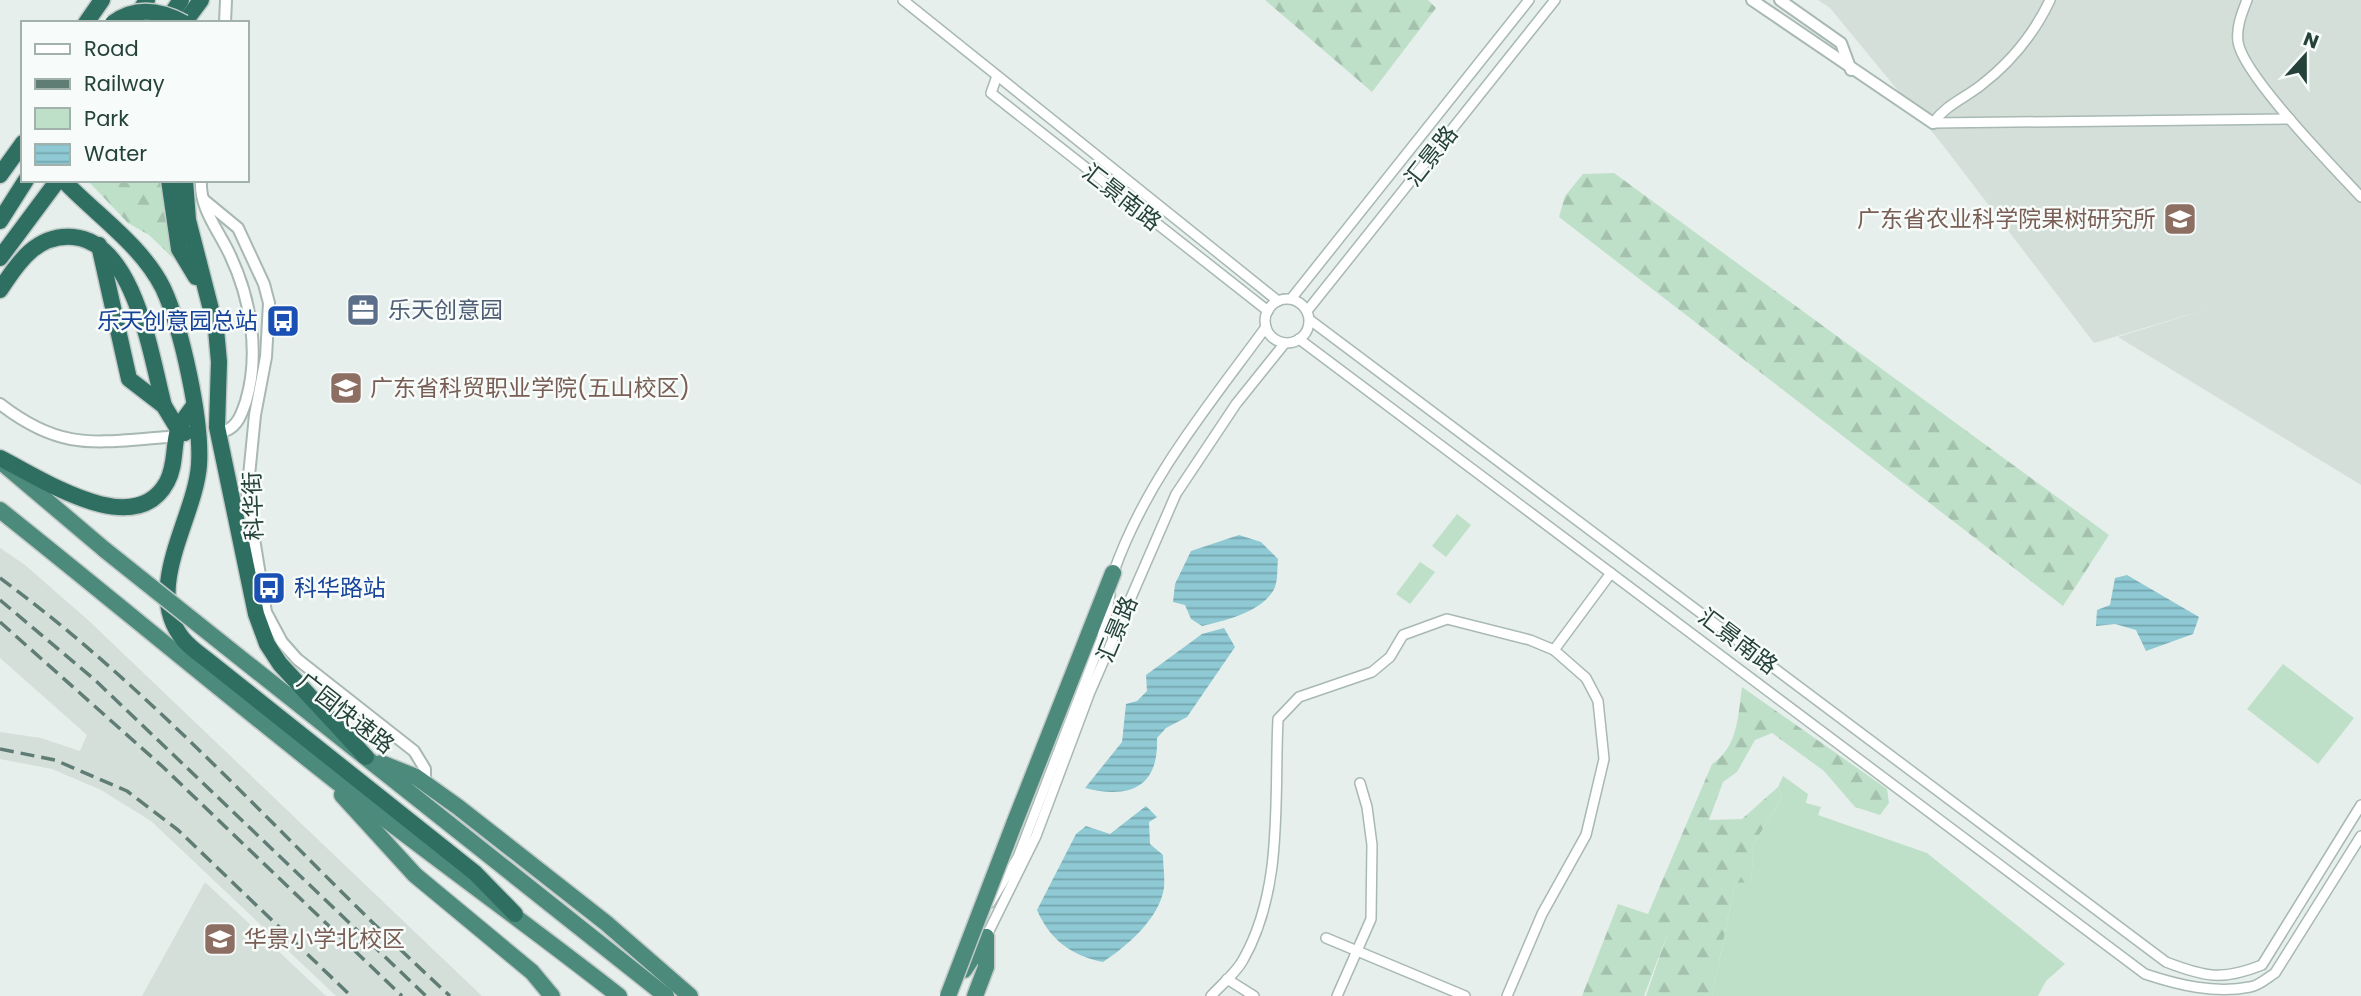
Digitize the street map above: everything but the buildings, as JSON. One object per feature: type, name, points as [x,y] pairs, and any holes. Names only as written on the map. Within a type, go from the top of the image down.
[{"type":"highway","points":[[87,21],[102,0]]},
{"type":"highway","points":[[133,21],[147,0]]},
{"type":"highway","points":[[166,21],[181,0]]},
{"type":"highway","points":[[185,21],[201,0]]},
{"type":"highway","points":[[117,21],[139,10],[156,12],[179,21]]},
{"type":"highway","points":[[0,175],[21,146]]},
{"type":"highway","points":[[0,258],[62,182],[143,256],[162,286],[175,321],[200,441],[195,491],[170,571],[168,586],[170,616],[183,640],[475,873],[515,914]]},
{"type":"highway","points":[[169,182],[179,249],[205,291]]},
{"type":"highway","points":[[185,182],[188,220],[216,329],[219,362],[217,427],[256,614],[267,644],[280,664],[366,757],[425,783],[606,923],[690,993]]},
{"type":"highway","points":[[0,221],[23,185]]},
{"type":"highway","points":[[0,460],[102,505],[122,509],[139,507],[155,498],[167,482],[174,461],[174,433],[136,304],[114,258],[99,245],[81,238],[58,236],[31,250],[4,284]]},
{"type":"highway","points":[[99,245],[129,379],[164,406]]},
{"type":"highway","points":[[174,433],[193,407]]},
{"type":"highway","points":[[174,433],[200,441]]},
{"type":"highway","name":"广园快速路","points":[[0,460],[104,550],[666,996]]},
{"type":"highway","points":[[0,510],[322,770],[478,890],[515,914],[619,996]]},
{"type":"highway","points":[[948,996],[1113,573]]},
{"type":"highway","points":[[322,770],[415,875],[532,972],[552,996]]},
{"type":"highway","points":[[948,996],[980,934]]},
{"type":"highway","points":[[938,996],[980,934]]},
{"type":"highway","points":[[975,996],[986,967],[980,934]]},
{"type":"street","points":[[225,21],[226,0]]},
{"type":"street","name":"汇景南路","points":[[902,0],[1278,301]]},
{"type":"street","name":"汇景路","points":[[1291,299],[1529,0]]},
{"type":"street","name":"汇景路","points":[[1308,316],[1555,0]]},
{"type":"street","points":[[1752,0],[1933,123],[2290,119]]},
{"type":"street","points":[[1780,0],[1841,43],[1852,70]]},
{"type":"street","points":[[1933,123],[1943,108],[1978,87],[2002,67],[2041,19],[2049,0]]},
{"type":"street","points":[[2247,0],[2239,22],[2238,43],[2246,60],[2290,119],[2361,197]]},
{"type":"street","name":"汇景南路","points":[[997,76],[991,93],[1268,311]]},
{"type":"street","points":[[201,182],[204,200],[241,281],[254,345],[251,384],[242,412],[236,424],[225,431]]},
{"type":"street","name":"科华街","points":[[204,200],[227,217],[246,243],[269,303],[269,328],[247,477],[252,538],[266,612],[282,642],[297,659],[414,751],[425,769],[425,783]]},
{"type":"street","points":[[1291,299],[1308,316],[1308,328],[1299,339],[1285,343],[1273,338],[1266,327],[1268,311],[1278,301],[1291,299]]},
{"type":"street","name":"汇景南路","points":[[1308,316],[2166,962],[2197,974],[2235,976],[2262,965],[2361,806]]},
{"type":"street","name":"汇景路","points":[[980,934],[1018,857],[1102,638],[1113,573],[1137,518],[1177,448],[1266,327]]},
{"type":"street","name":"汇景南路","points":[[1299,339],[2145,974],[2177,985],[2213,989],[2253,987],[2275,974],[2361,836]]},
{"type":"street","name":"汇景路","points":[[980,934],[1036,836],[1090,692],[1177,494],[1236,404],[1285,343]]},
{"type":"street","points":[[0,404],[28,426],[55,437],[100,441],[174,433]]},
{"type":"street","points":[[1555,650],[1611,573]]},
{"type":"street","points":[[1211,996],[1242,963],[1265,912],[1275,836],[1278,719],[1299,696],[1372,672],[1390,657],[1403,635],[1447,619],[1530,640],[1555,650],[1586,678],[1598,701],[1604,759],[1586,835],[1542,914],[1507,996]]},
{"type":"street","points":[[1337,996],[1371,919],[1372,870],[1367,807],[1360,783]]},
{"type":"street","points":[[1326,938],[1465,996]]},
{"type":"street","points":[[1227,979],[1254,996]]},
{"type":"shaded area","name":"广东省农业科学院果树研究所","points":[[1818,0],[2361,0],[2361,485],[2118,337],[2211,308],[2094,343],[1942,144],[1830,8]]},
{"type":"shaded area","points":[[0,548],[25,565],[88,620],[482,996],[336,996],[151,821],[101,790],[52,769],[0,759],[0,732],[41,738],[80,751],[87,735],[0,658]]},
{"type":"shaded area","name":"华景小学北校区","points":[[205,882],[326,996],[142,996]]},
{"type":"green space","points":[[1265,0],[1428,0],[1436,8],[1372,92]]},
{"type":"green space","points":[[1614,173],[2109,535],[2063,606],[1559,217],[1565,196],[1583,174]]},
{"type":"green space","points":[[89,182],[162,182],[176,261],[149,235],[128,223]]},
{"type":"green space","points":[[1457,514],[1471,525],[1446,557],[1432,546]]},
{"type":"green space","points":[[1420,562],[1435,572],[1410,604],[1396,594]]},
{"type":"green space","points":[[2283,664],[2354,718],[2318,764],[2247,709]]},
{"type":"green space","points":[[1742,687],[1887,789],[1889,803],[1880,815],[1855,807],[1824,771],[1772,733],[1755,740],[1737,772],[1723,782],[1709,820],[1742,819],[1778,787],[1782,798],[1754,843],[1751,882],[1735,883],[1712,996],[1646,996],[1668,932],[1644,996],[1582,996],[1618,904],[1648,914],[1712,764],[1721,757],[1732,740],[1738,720]]},
{"type":"green space","points":[[1783,776],[1808,794],[1806,803],[1821,807],[1818,815],[1927,853],[2065,964],[2046,981],[2038,996],[1712,996],[1735,883],[1751,881],[1754,843],[1782,798],[1778,787]]},
{"type":"water","points":[[1239,535],[1261,542],[1278,559],[1275,587],[1263,603],[1254,609],[1202,626],[1191,619],[1185,605],[1173,602],[1175,584],[1191,551]]},
{"type":"water","points":[[2127,575],[2199,617],[2193,634],[2146,651],[2136,630],[2115,624],[2096,626],[2097,610],[2110,605],[2115,578]]},
{"type":"water","points":[[1224,628],[1235,647],[1187,717],[1166,728],[1157,738],[1153,768],[1147,779],[1138,786],[1115,792],[1085,788],[1122,742],[1126,704],[1137,701],[1147,691],[1146,675],[1202,634]]},
{"type":"water","points":[[1146,806],[1157,817],[1149,822],[1150,844],[1163,855],[1164,888],[1161,899],[1141,931],[1103,962],[1081,956],[1055,938],[1037,910],[1076,834],[1086,826],[1110,834]]},
{"type":"railway","points":[[0,578],[61,625],[175,727],[450,996]]},
{"type":"railway","points":[[0,600],[95,680],[426,996]]},
{"type":"railway","points":[[0,622],[163,767],[402,996]]},
{"type":"railway","points":[[0,749],[55,760],[127,791],[178,830],[351,996]]},
{"type":"place","name":"广东省农业科学院果树研究所","points":[[2180,219]]},
{"type":"place","name":"乐天创意园","points":[[363,310]]},
{"type":"place","name":"乐天创意园总站","points":[[283,321]]},
{"type":"place","name":"广东省科贸职业学院(五山校区)","points":[[346,388]]},
{"type":"place","name":"科华路站","points":[[269,588]]},
{"type":"place","name":"华景小学北校区","points":[[220,939]]}]
